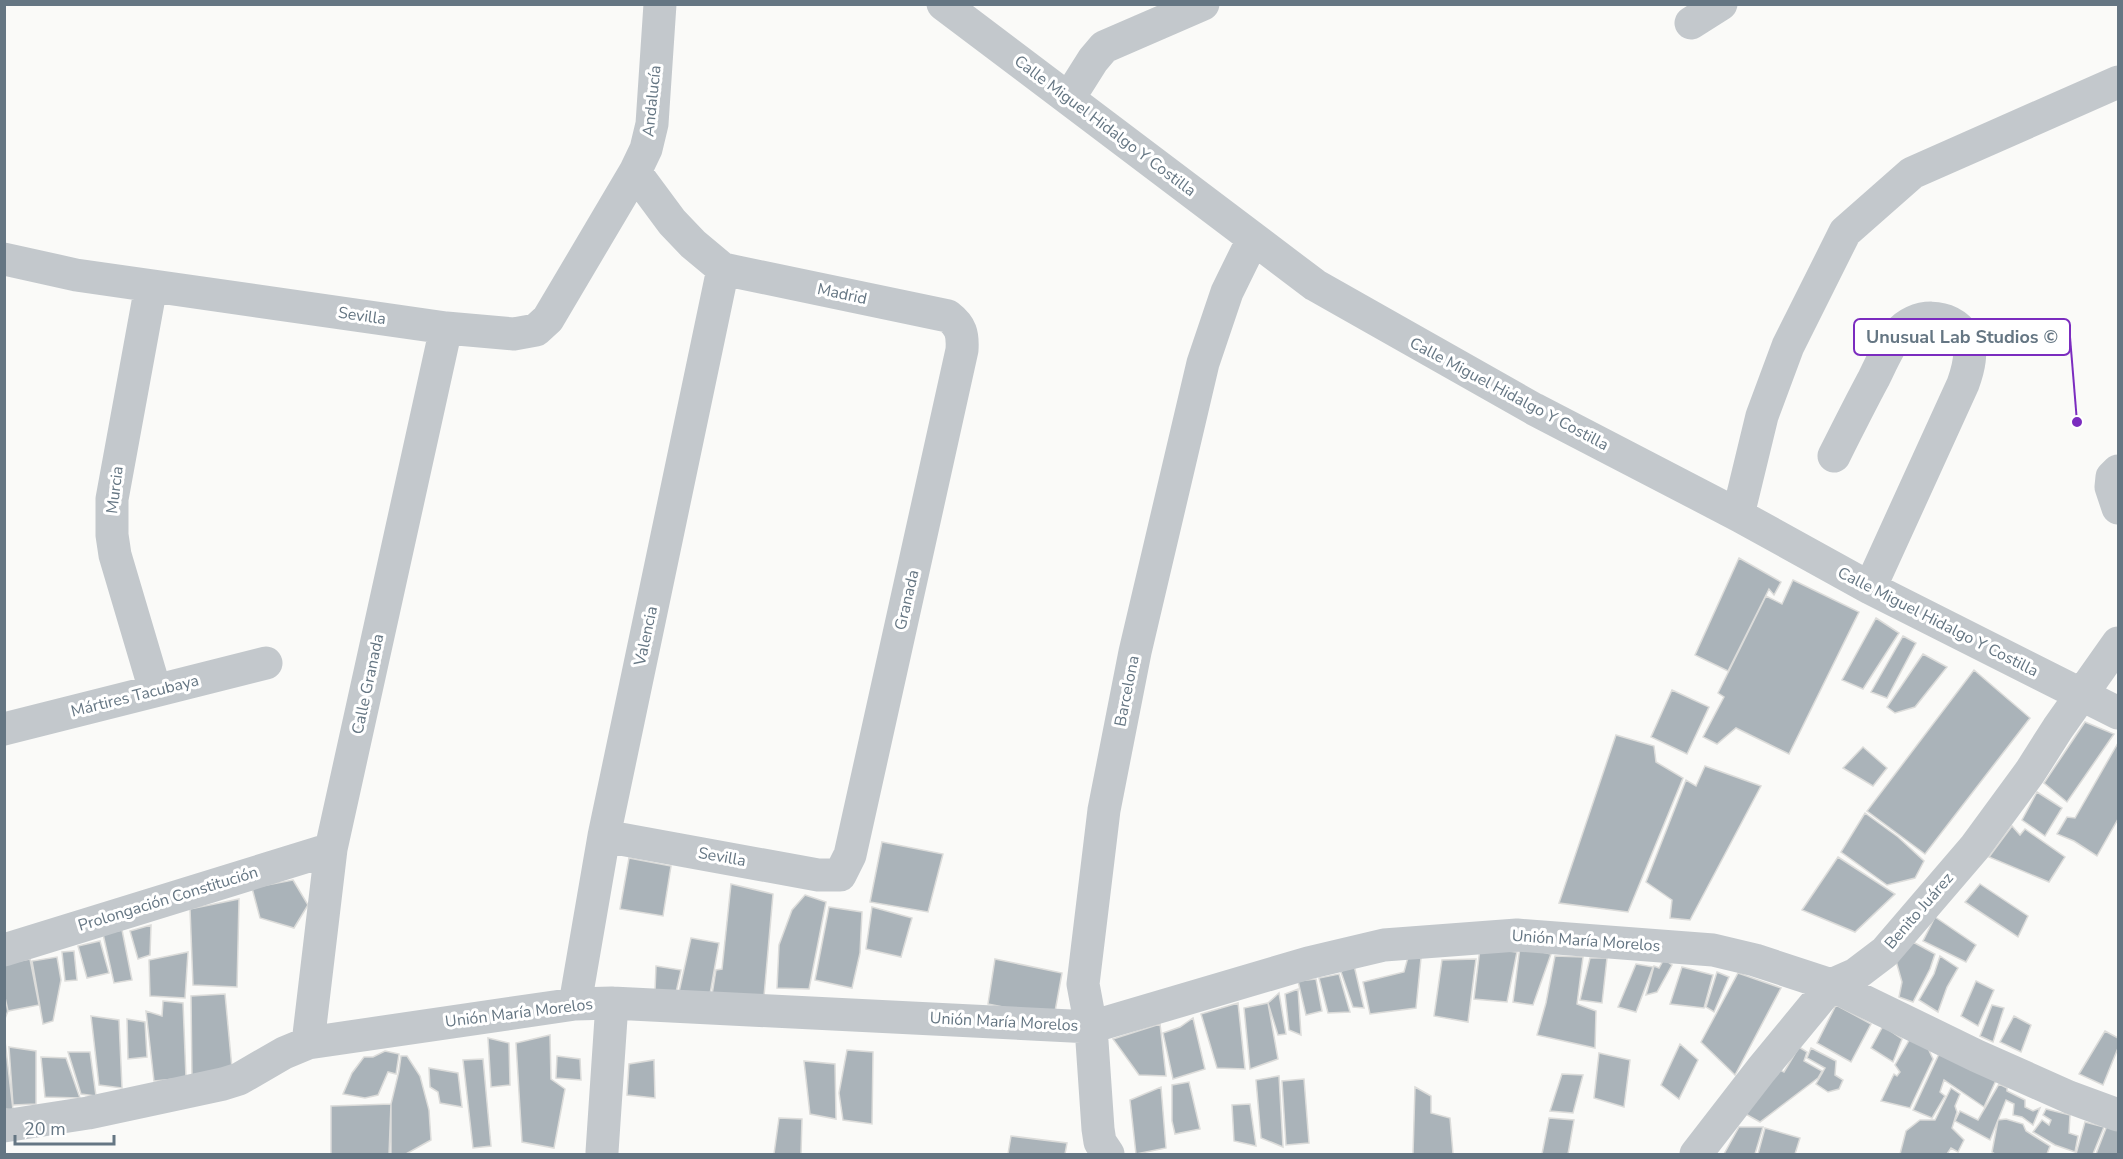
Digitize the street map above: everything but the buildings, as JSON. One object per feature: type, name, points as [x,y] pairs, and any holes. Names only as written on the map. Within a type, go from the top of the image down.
[{"type":"street","name":"Andalucía","points":[[635,172],[646,149],[652,124],[660,4]]},
{"type":"street","points":[[1069,98],[1104,47],[1203,4]]},
{"type":"street","points":[[1691,23],[1721,4]]},
{"type":"street","name":"Calle Miguel Hidalgo Y Costilla","points":[[945,5],[1315,285],[1534,409],[1738,515],[1870,588],[2118,713]]},
{"type":"street","points":[[1738,515],[1762,416],[1788,346],[1845,232],[1912,173],[2118,82]]},
{"type":"street","points":[[635,172],[672,222],[693,244],[723,269]]},
{"type":"street","name":"Sevilla","points":[[4,259],[76,275],[447,328],[514,334],[536,330],[548,319],[635,172]]},
{"type":"street","name":"Barcelona","points":[[1108,1155],[1100,1142],[1098,1129],[1091,1027],[1083,984],[1104,810],[1135,652],[1203,363],[1227,292],[1253,239]]},
{"type":"street","name":"Madrid","points":[[723,269],[948,316],[958,324]]},
{"type":"street","name":"Valencia","points":[[574,1004],[604,836],[723,269]]},
{"type":"street","name":"Murcia","points":[[151,286],[112,499],[112,535],[115,555],[155,690]]},
{"type":"street","points":[[1834,456],[1899,333],[1918,318],[1936,318],[1954,325],[1966,336],[1970,354],[1969,368],[1963,384],[1870,588]]},
{"type":"street","name":"Granada","points":[[840,875],[852,844],[962,350],[963,336],[958,324]]},
{"type":"street","name":"Calle Granada","points":[[308,1043],[332,849],[447,328]]},
{"type":"street","name":"Benito Juárez","points":[[1696,1155],[1761,1070],[1831,985],[1856,975],[1885,952],[1975,847],[2118,644]]},
{"type":"street","name":"Mártires Tacubaya","points":[[4,729],[266,663]]},
{"type":"street","name":"Sevilla","points":[[604,836],[818,875],[840,875]]},
{"type":"street","name":"Prolongación Constitución","points":[[4,950],[332,849]]},
{"type":"street","name":"Unión María Morelos","points":[[4,1126],[88,1113],[223,1084],[239,1079],[284,1053],[308,1043],[574,1004],[612,1003],[1091,1027],[1308,963],[1384,945],[1517,935],[1713,950],[1755,960],[1831,985],[1977,1056],[2118,1115]]},
{"type":"street","points":[[602,1152],[612,1003]]},
{"type":"place","name":"Unusual Lab Studios ©","points":[[2077,422]]}]
